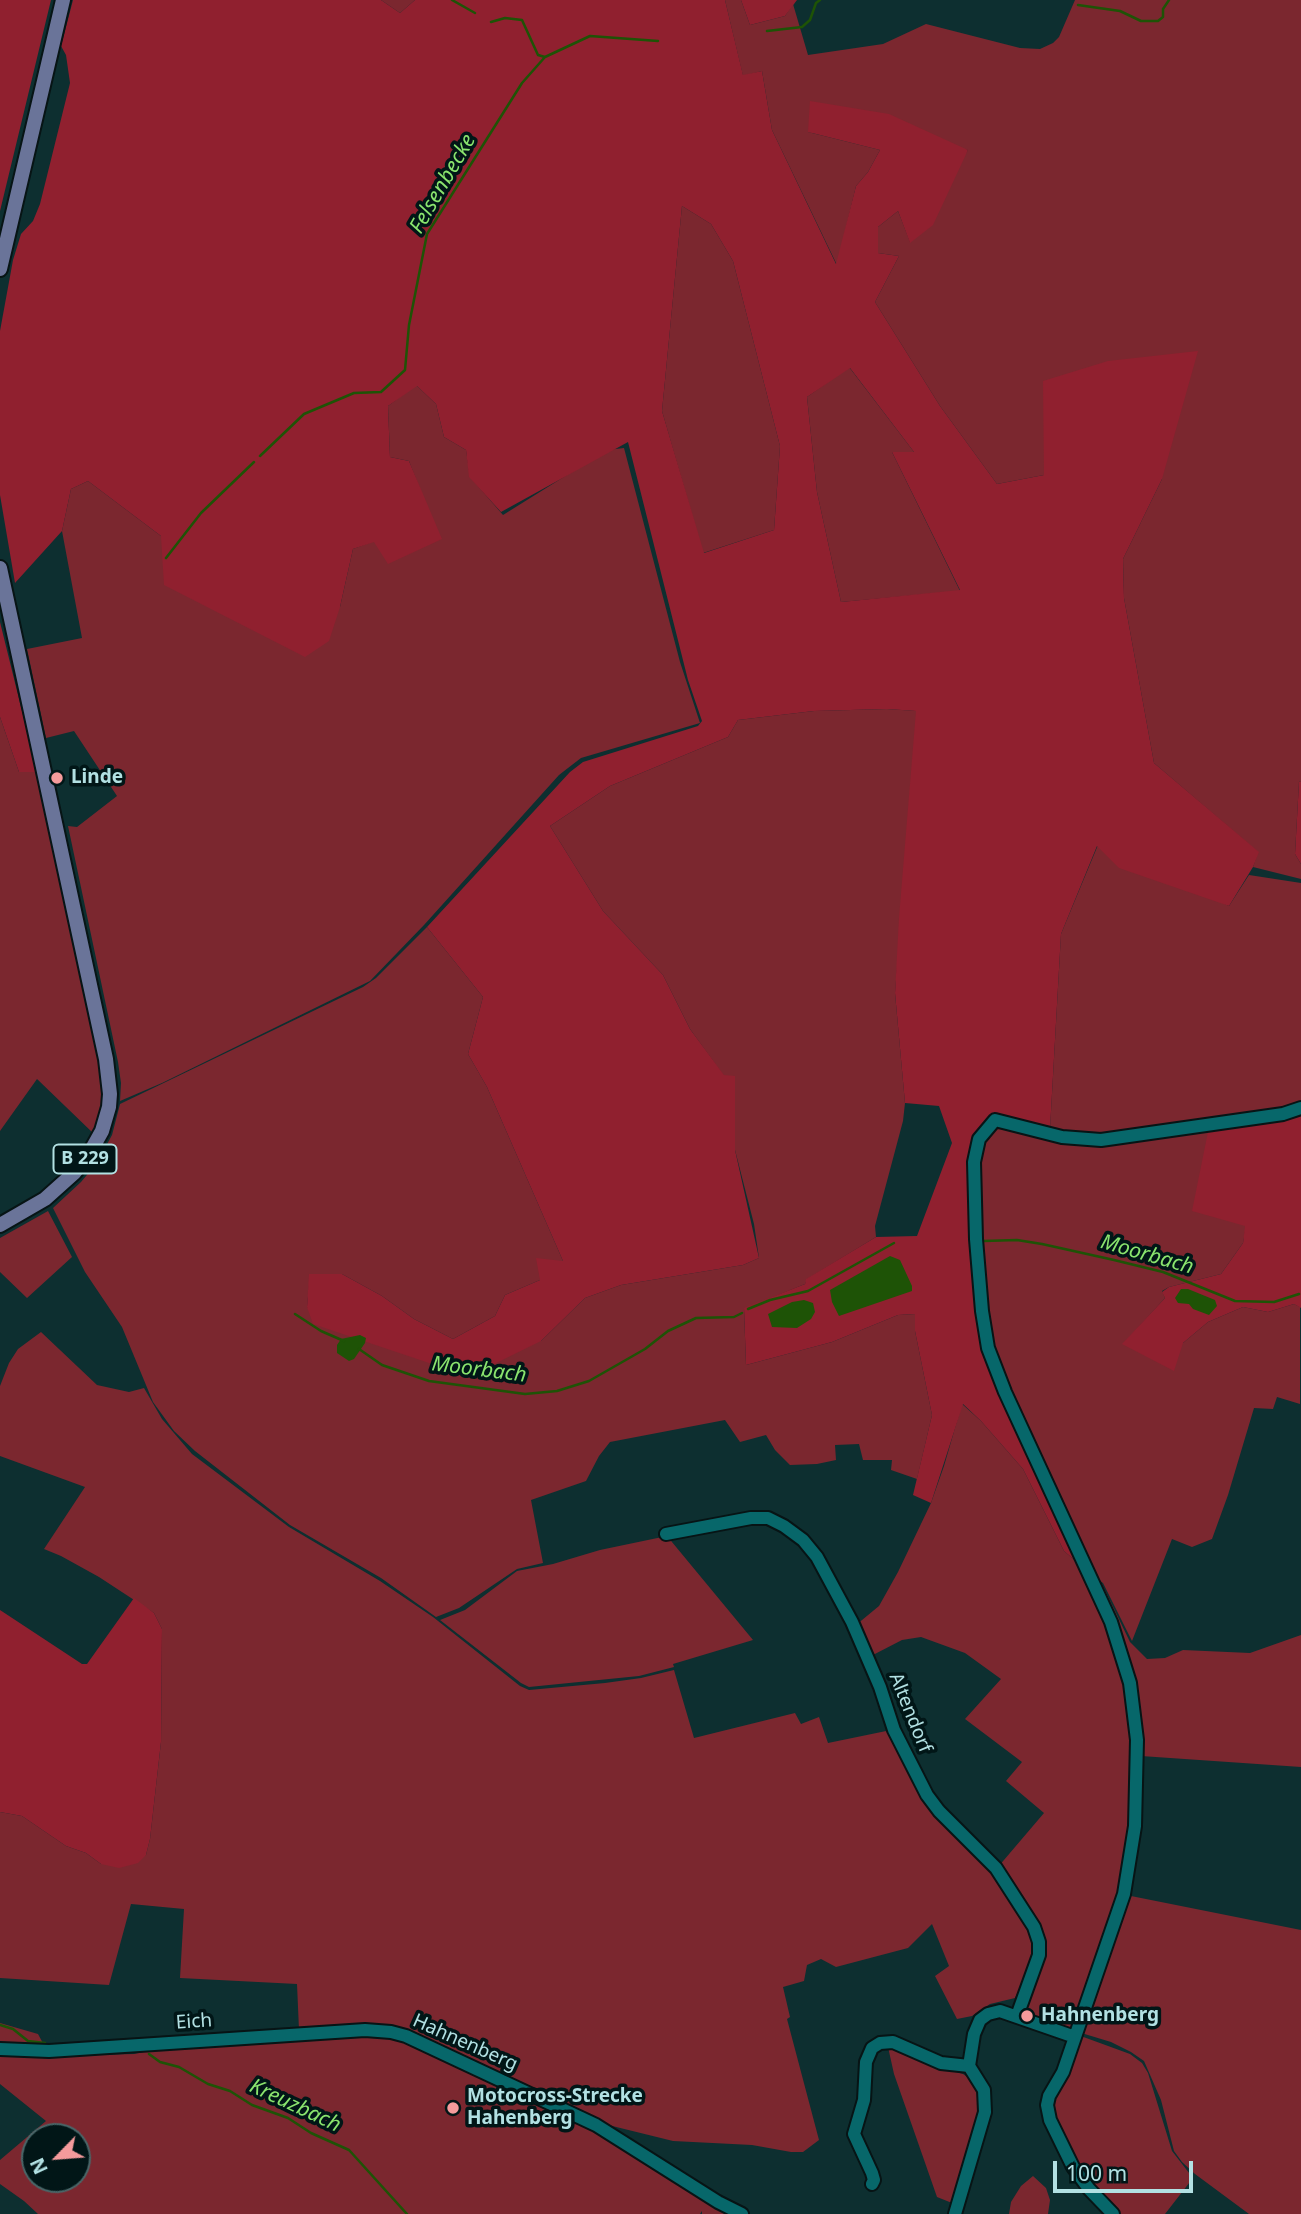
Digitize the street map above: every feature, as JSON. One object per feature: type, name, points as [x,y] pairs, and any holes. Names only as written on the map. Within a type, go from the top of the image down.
[{"type":"main road","points":[[0,269],[63,0]]},
{"type":"main road","name":"B 229","points":[[0,568],[109,1080],[109,1107],[102,1131],[88,1156],[67,1180],[45,1199],[1,1224]]},
{"type":"street","points":[[1113,2214],[1077,2173],[1047,2109],[1049,2095],[1063,2072],[1124,1894],[1135,1826],[1138,1740],[1130,1683],[1111,1622],[1005,1392],[988,1348],[982,1311],[973,1187],[976,1147],[979,1139],[995,1120],[1062,1137],[1101,1140],[1283,1114],[1301,1108]]},
{"type":"street","name":"Altendorf","points":[[666,1534],[751,1518],[768,1518],[805,1542],[817,1557],[852,1622],[880,1687],[894,1730],[927,1795],[939,1811],[996,1868],[1038,1937],[1039,1955],[1017,2016]]},
{"type":"street","points":[[955,2214],[986,2107],[983,2087],[969,2066],[974,2034],[980,2020],[988,2014],[1000,2011],[1075,2037]]},
{"type":"street","name":"Eich","points":[[0,2049],[49,2051],[338,2032],[391,2032]]},
{"type":"street","name":"Hahnenberg","points":[[391,2032],[406,2036],[596,2125],[718,2202],[742,2214]]},
{"type":"street","points":[[872,2184],[873,2173],[854,2134],[864,2100],[866,2062],[872,2048],[880,2043],[893,2042],[941,2063],[969,2066]]},
{"type":"shaded area","points":[[0,0],[51,0],[0,211]]},
{"type":"shaded area","points":[[73,0],[381,0],[400,13],[415,0],[725,0],[743,75],[762,71],[772,130],[836,264],[856,186],[868,172],[880,150],[808,132],[810,101],[889,114],[968,150],[933,225],[910,243],[898,211],[878,227],[878,253],[899,256],[875,302],[940,406],[997,484],[1044,475],[1043,381],[1108,361],[1198,351],[1162,479],[1123,559],[1124,598],[1154,763],[1259,852],[1229,906],[1119,868],[1097,846],[1061,934],[1050,1129],[993,1118],[973,1143],[984,1348],[1085,1569],[1064,1551],[1023,1469],[963,1404],[931,1503],[913,1495],[932,1415],[915,1331],[915,1314],[898,1315],[832,1342],[746,1365],[744,1308],[805,1284],[806,1279],[876,1237],[917,1236],[952,1143],[939,1106],[905,1103],[895,993],[916,711],[814,711],[738,720],[728,737],[610,786],[550,826],[603,911],[663,975],[690,1029],[724,1075],[735,1076],[735,1150],[759,1258],[743,1265],[621,1285],[585,1298],[541,1341],[484,1369],[435,1365],[313,1324],[307,1307],[309,1274],[342,1274],[382,1296],[414,1319],[453,1339],[495,1316],[505,1295],[540,1280],[536,1258],[563,1261],[487,1087],[468,1054],[483,997],[427,927],[570,772],[583,762],[698,726],[702,721],[688,680],[628,442],[501,512],[469,477],[466,450],[444,437],[436,404],[417,386],[388,406],[390,457],[409,461],[442,539],[388,564],[374,542],[353,549],[329,641],[305,657],[164,585],[161,536],[88,481],[71,489],[62,531],[15,583],[0,495],[0,331],[13,260],[21,234],[33,221],[40,204],[70,83],[66,55],[61,46]],"holes":[[[682,206],[711,224],[733,261],[780,446],[774,530],[704,553],[662,411]],[[850,368],[914,452],[892,452],[960,590],[841,602],[817,492],[807,397]]]},
{"type":"shaded area","points":[[381,0],[415,0],[400,13]]},
{"type":"shaded area","points":[[725,0],[741,0],[750,25],[785,16],[793,4],[808,55],[883,44],[926,24],[1020,48],[1040,49],[1059,37],[1075,0],[1301,0],[1301,781],[1295,854],[1301,864],[1301,879],[1253,867],[1258,852],[1154,763],[1124,598],[1123,559],[1162,479],[1044,475],[997,484],[940,406],[875,302],[899,256],[878,253],[878,227],[898,211],[910,242],[968,150],[808,132],[880,150],[868,172],[856,186],[837,265],[772,130],[762,71],[743,76]]},
{"type":"shaded area","points":[[741,0],[797,0],[785,16],[750,25]]},
{"type":"shaded area","points":[[682,206],[711,224],[733,261],[780,446],[774,530],[703,553],[662,411]]},
{"type":"shaded area","points":[[849,367],[914,452],[892,452],[960,591],[841,602],[817,492],[807,397]]},
{"type":"shaded area","points":[[416,385],[436,404],[444,437],[466,450],[470,477],[503,515],[607,450],[624,448],[680,662],[700,723],[581,758],[559,775],[370,981],[120,1101],[118,1062],[68,826],[77,827],[117,796],[74,731],[46,738],[27,649],[82,638],[62,531],[71,489],[88,481],[161,536],[340,607],[353,549],[374,541],[422,494],[409,461],[390,457],[388,406]]},
{"type":"shaded area","points":[[0,622],[37,772],[19,772],[0,717]]},
{"type":"shaded area","points":[[814,711],[917,711],[895,993],[905,1103],[903,1121],[875,1226],[876,1237],[807,1279],[805,1284],[744,1309],[746,1365],[832,1342],[898,1315],[915,1314],[915,1331],[932,1415],[917,1479],[891,1470],[892,1460],[863,1460],[859,1444],[835,1445],[836,1460],[790,1465],[775,1450],[766,1435],[740,1442],[725,1420],[610,1442],[586,1481],[531,1500],[543,1563],[517,1569],[459,1608],[436,1617],[381,1578],[290,1525],[195,1451],[174,1431],[153,1402],[122,1327],[85,1272],[53,1208],[97,1163],[112,1135],[120,1104],[363,987],[376,978],[427,927],[483,997],[468,1054],[487,1087],[563,1261],[540,1280],[505,1295],[495,1316],[453,1339],[414,1319],[382,1296],[342,1274],[310,1274],[307,1307],[354,1337],[541,1341],[585,1298],[621,1285],[743,1265],[759,1258],[754,1224],[735,1150],[735,1077],[724,1076],[690,1029],[663,975],[603,911],[550,826],[610,786],[728,737],[738,720]]},
{"type":"shaded area","points":[[0,717],[19,772],[37,772],[90,995],[102,1059],[101,1116],[94,1134],[37,1079],[0,1131]]},
{"type":"shaded area","points":[[1301,781],[1301,864],[1295,854]]},
{"type":"shaded area","points":[[1098,845],[1229,906],[1249,875],[1301,883],[1301,1107],[1101,1137],[1050,1129],[1061,934]]},
{"type":"shaded area","points":[[1301,1111],[1301,1308],[1294,1304],[1268,1312],[1243,1307],[1208,1322],[1183,1343],[1174,1371],[1122,1344],[1165,1298],[1162,1292],[1169,1287],[1221,1274],[1243,1243],[1245,1226],[1192,1211],[1209,1127]]},
{"type":"shaded area","points":[[995,1127],[1008,1127],[1050,1138],[1209,1127],[1246,1226],[1243,1243],[1221,1274],[1162,1291],[1165,1298],[1123,1344],[1183,1343],[1208,1322],[1243,1307],[1268,1312],[1294,1304],[1300,1307],[1300,1404],[1277,1397],[1273,1409],[1254,1408],[1212,1539],[1192,1547],[1172,1539],[1132,1641],[1103,1583],[1096,1578],[990,1346],[977,1170],[982,1145]]},
{"type":"shaded area","points":[[48,1211],[72,1257],[27,1298],[0,1272],[0,1238]]},
{"type":"shaded area","points":[[890,1256],[900,1260],[912,1291],[839,1316],[830,1290]]},
{"type":"shaded area","points":[[1181,1289],[1188,1289],[1215,1300],[1217,1306],[1209,1315],[1193,1309],[1189,1304],[1178,1303],[1175,1298]]},
{"type":"shaded area","points":[[804,1300],[813,1303],[815,1312],[811,1319],[797,1328],[772,1327],[768,1314],[792,1302]]},
{"type":"shaded area","points":[[41,1332],[97,1385],[129,1392],[144,1388],[162,1419],[192,1454],[289,1527],[380,1581],[433,1617],[520,1686],[529,1690],[605,1683],[674,1670],[694,1738],[795,1713],[801,1724],[819,1717],[828,1743],[891,1730],[907,1764],[995,1872],[1036,1937],[1034,1958],[1015,1998],[990,2004],[972,2016],[957,2019],[935,1976],[949,1966],[932,1924],[908,1948],[836,1967],[821,1959],[807,1965],[804,1981],[783,1987],[790,2017],[787,2019],[819,2140],[803,2152],[791,2152],[752,2145],[673,2141],[596,2122],[408,2032],[299,2030],[297,1984],[180,1978],[184,1909],[131,1904],[109,1985],[0,1978],[0,1812],[22,1816],[66,1846],[86,1853],[101,1864],[146,1855],[161,1742],[162,1629],[154,1613],[99,1577],[44,1549],[85,1487],[0,1456],[0,1386],[18,1349]]},
{"type":"shaded area","points":[[360,1335],[366,1338],[365,1343],[354,1359],[349,1361],[337,1353],[337,1345],[341,1339]]},
{"type":"shaded area","points":[[962,1404],[981,1421],[1023,1469],[1064,1551],[1085,1569],[1128,1683],[1135,1741],[1129,1859],[1074,2034],[1019,2015],[1041,1951],[998,1867],[1044,1813],[1006,1781],[1022,1762],[965,1719],[1001,1679],[965,1653],[921,1637],[902,1640],[871,1656],[856,1625],[879,1606],[898,1572],[931,1503]]},
{"type":"shaded area","points":[[667,1536],[753,1640],[639,1676],[529,1687],[440,1620],[465,1610],[517,1571]]},
{"type":"shaded area","points":[[1094,1580],[1102,1584],[1130,1642],[1147,1659],[1165,1658],[1183,1650],[1250,1653],[1301,1635],[1301,1767],[1141,1756],[1131,1683]]},
{"type":"shaded area","points":[[134,1598],[154,1613],[162,1629],[161,1742],[146,1855],[138,1863],[119,1868],[101,1864],[86,1853],[66,1846],[22,1816],[0,1812],[0,1610],[82,1664],[87,1664]]},
{"type":"shaded area","points":[[1126,1895],[1301,1930],[1301,2214],[1249,2214],[1195,2174],[1174,2151],[1161,2100],[1144,2061],[1111,2042],[1078,2032]]},
{"type":"shaded area","points":[[0,2023],[38,2034],[45,2047],[0,2044]]},
{"type":"shaded area","points":[[364,2034],[405,2041],[591,2128],[732,2214],[702,2214],[702,2211],[700,2214],[38,2214],[0,2184],[0,2160],[21,2142],[21,2193],[91,2193],[91,2123],[44,2123],[46,2121],[0,2084],[0,2053],[49,2056],[134,2054],[162,2048]]},
{"type":"shaded area","points":[[1078,2035],[1130,2054],[1142,2063],[1148,2073],[1172,2151],[1193,2178],[1165,2214],[1116,2214],[1091,2189],[1048,2108]]},
{"type":"shaded area","points":[[888,2047],[963,2074],[972,2080],[976,2087],[980,2105],[952,2203],[937,2197],[894,2074]]},
{"type":"shaded area","points":[[1033,2176],[1046,2188],[1050,2200],[1048,2214],[1009,2214],[1011,2202],[1021,2186]]},
{"type":"waterway","points":[[452,0],[475,13]]},
{"type":"waterway","name":"Felsenbecke","points":[[767,31],[802,27],[810,20],[816,3],[820,0]]},
{"type":"waterway","name":"Felsenbecke","points":[[1078,5],[1120,11],[1141,21],[1158,21],[1163,17],[1163,9],[1169,0]]},
{"type":"waterway","points":[[491,22],[505,18],[522,20],[538,55],[545,57]]},
{"type":"waterway","name":"Felsenbecke","points":[[260,456],[304,414],[354,393],[381,392],[405,370],[409,325],[427,234],[522,83],[545,57],[590,36],[658,41]]},
{"type":"waterway","name":"Felsenbecke","points":[[166,558],[201,513],[254,462]]},
{"type":"waterway","name":"Moorbach","points":[[984,1241],[1017,1240],[1114,1260],[1163,1272],[1235,1301],[1274,1302],[1299,1294]]},
{"type":"waterway","name":"Moorbach","points":[[748,1309],[770,1300],[808,1291],[894,1243]]},
{"type":"waterway","name":"Moorbach","points":[[359,1349],[382,1365],[429,1381],[525,1394],[557,1391],[589,1381],[645,1349],[668,1331],[696,1318],[734,1317],[742,1313]]},
{"type":"waterway","name":"Moorbach","points":[[295,1314],[321,1331],[344,1341]]},
{"type":"waterway","name":"Kreuzbach","points":[[0,2025],[13,2029],[28,2041],[45,2043]]},
{"type":"waterway","name":"Kreuzbach","points":[[149,2054],[160,2062],[179,2067],[208,2084],[230,2091],[252,2105],[288,2118],[311,2133],[349,2150],[407,2214]]},
{"type":"place","name":"Linde","points":[[57,778]]},
{"type":"place","name":"Hahnenberg","points":[[1027,2016]]},
{"type":"place","name":"Motocross-Strecke Hahenberg","points":[[453,2108]]}]
